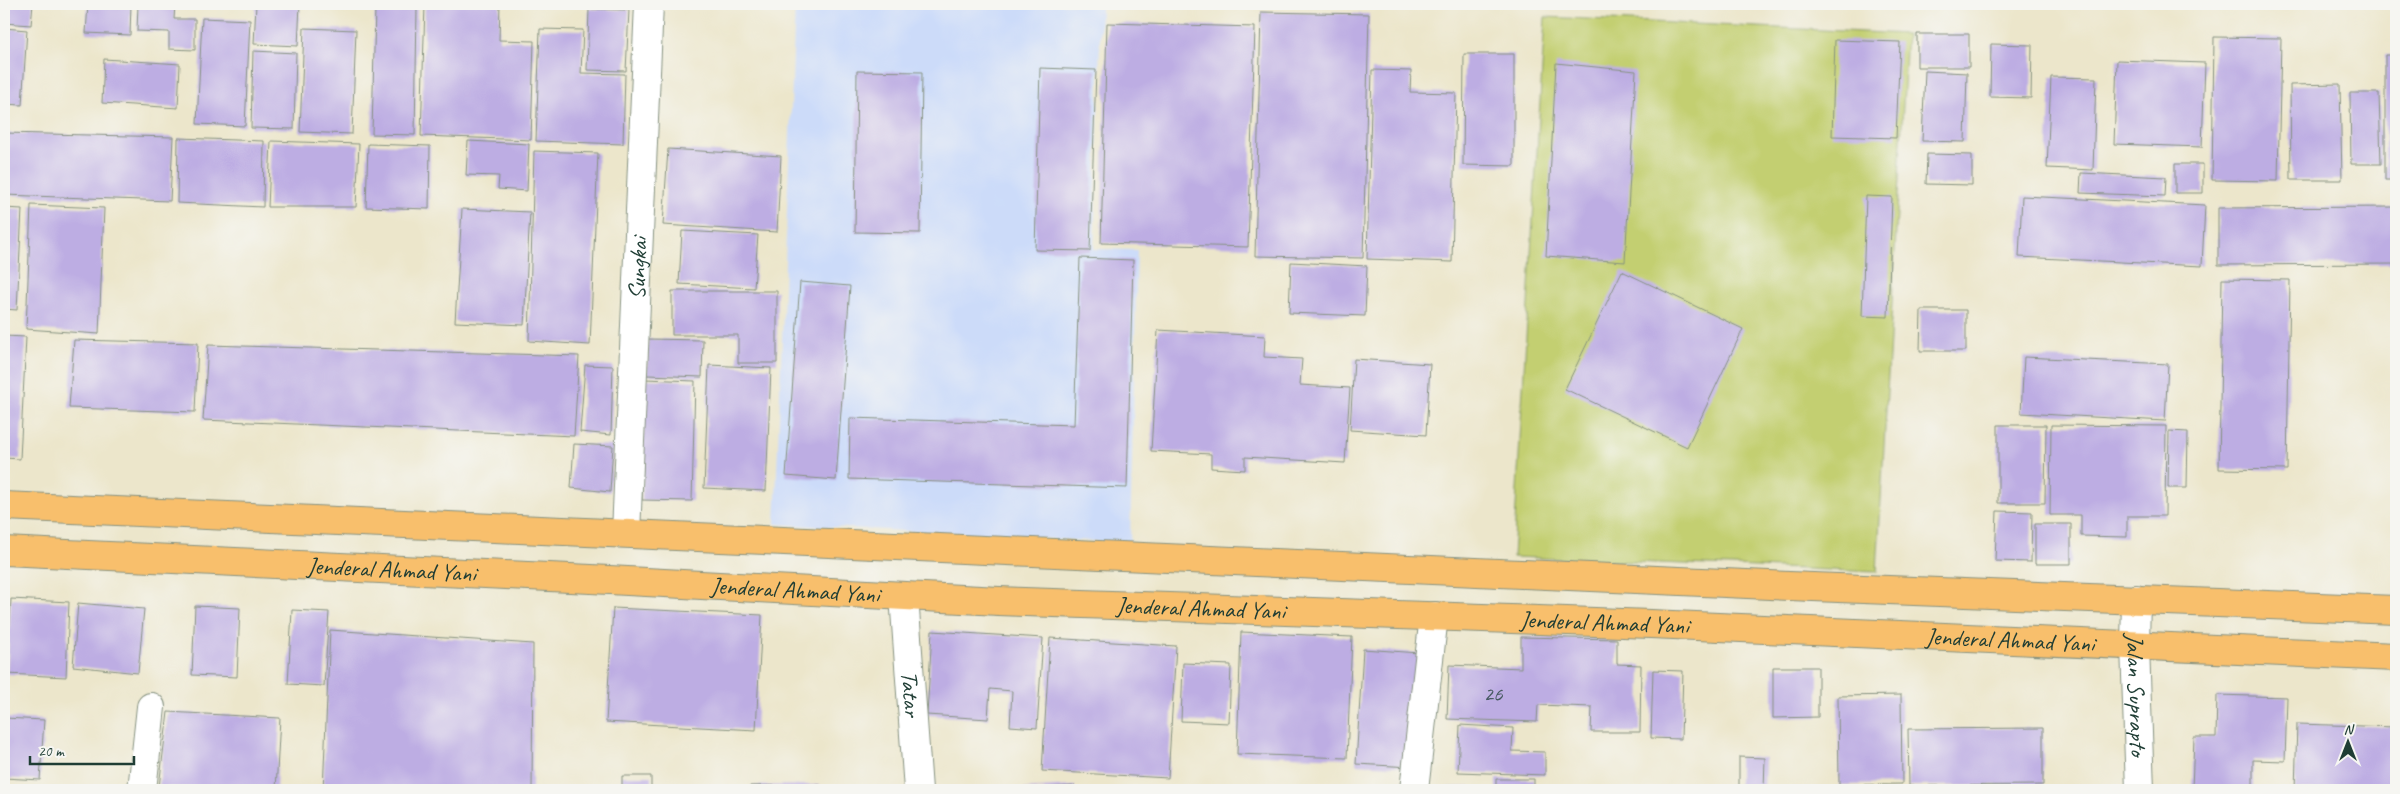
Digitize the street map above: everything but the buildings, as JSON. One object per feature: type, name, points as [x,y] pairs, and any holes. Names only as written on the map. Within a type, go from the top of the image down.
[{"type":"highway","name":"Jenderal Ahmad Yani","points":[[4,506],[2396,610]]},
{"type":"highway","name":"Jenderal Ahmad Yani","points":[[4,551],[904,596],[1434,616],[2396,657]]},
{"type":"street","name":"Sungkai","points":[[626,534],[649,4]]},
{"type":"street","name":"Tatar","points":[[904,596],[918,790]]},
{"type":"street","name":"Jalan Suprapto","points":[[2136,599],[2135,646],[2140,790]]},
{"type":"street","points":[[1414,790],[1434,616]]},
{"type":"street","points":[[142,790],[151,707]]},
{"type":"shaded area","points":[[795,4],[1101,4],[1094,249],[1137,250],[1130,543],[775,524]]},
{"type":"green space","points":[[1545,17],[1907,34],[1877,572],[1513,557]]}]
